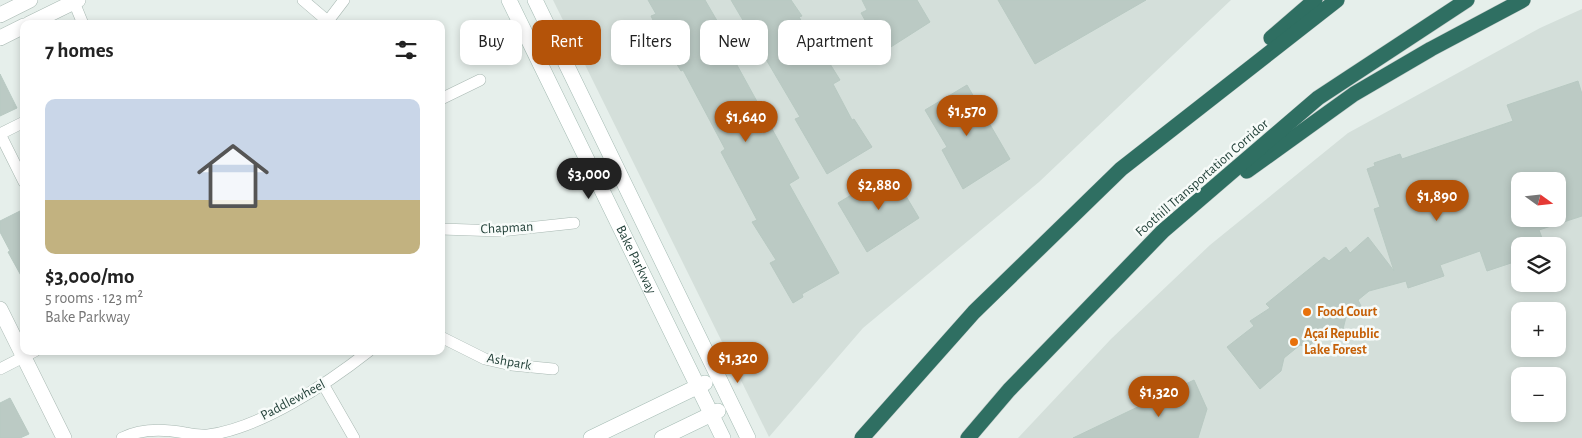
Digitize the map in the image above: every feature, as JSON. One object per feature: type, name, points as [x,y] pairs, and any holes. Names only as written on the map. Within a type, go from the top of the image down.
[{"type":"highway","points":[[862,438],[974,312],[1121,169],[1315,0]]},
{"type":"highway","points":[[1121,169],[1337,0]]},
{"type":"highway","name":"Foothill Transportation Corridor","points":[[968,438],[1009,390],[1163,231],[1318,98],[1467,0]]},
{"type":"highway","points":[[1163,231],[1354,94],[1430,49],[1523,0]]},
{"type":"main road","points":[[0,15],[30,0]]},
{"type":"main road","name":"Bake Parkway","points":[[509,0],[723,438]]},
{"type":"main road","name":"Bake Parkway","points":[[535,0],[748,438]]},
{"type":"main road","points":[[37,20],[76,1]]},
{"type":"main road","points":[[0,38],[20,28]]},
{"type":"main road","points":[[0,309],[20,340]]},
{"type":"main road","points":[[29,355],[64,438]]},
{"type":"main road","points":[[592,438],[717,377]]},
{"type":"main road","points":[[662,438],[731,405]]},
{"type":"street","points":[[303,0],[328,20]]},
{"type":"street","points":[[331,20],[344,0]]},
{"type":"street","points":[[76,1],[82,20]]},
{"type":"street","points":[[445,97],[480,80]]},
{"type":"street","points":[[20,124],[0,134],[20,174]]},
{"type":"street","name":"Chapman","points":[[445,229],[500,231],[574,224]]},
{"type":"street","name":"Ashpark","points":[[445,339],[485,359],[512,365],[553,369]]},
{"type":"street","points":[[0,369],[27,355]]},
{"type":"street","name":"Paddlewheel","points":[[122,438],[132,433],[164,429],[206,437],[240,428],[323,384],[363,355]]},
{"type":"street","points":[[323,384],[354,438]]},
{"type":"shaded area","points":[[553,0],[1231,0],[1039,182],[863,328],[769,437],[585,65],[601,65],[601,20],[563,20]]},
{"type":"shaded area","points":[[1582,9],[1582,438],[1018,438],[1111,339],[1210,245],[1348,133],[1540,28]]},
{"type":"building","points":[[648,0],[705,0],[717,20],[700,20],[700,65],[737,65],[799,178],[789,184],[839,273],[802,294],[803,297],[793,303],[770,263],[776,260],[752,222],[757,220],[721,152],[725,149],[683,70],[681,71],[677,65],[690,65],[690,20],[653,20],[651,16],[656,14]]},
{"type":"building","points":[[731,0],[791,0],[802,16],[799,17],[801,20],[778,20],[778,65],[831,65],[840,80],[833,84],[852,120],[854,119],[872,147],[827,174],[795,119],[800,117],[768,63],[768,20],[743,20]]},
{"type":"building","points":[[862,0],[917,0],[930,22],[891,47],[891,20],[865,20],[861,13],[867,10]]},
{"type":"building","points":[[998,0],[1146,0],[1035,64]]},
{"type":"building","points":[[0,74],[17,108],[0,116]]},
{"type":"building","points":[[1578,81],[1582,94],[1582,216],[1566,221],[1566,172],[1511,172],[1511,228],[1545,228],[1539,230],[1542,237],[1511,237],[1511,263],[1487,271],[1480,251],[1440,265],[1444,276],[1408,288],[1406,281],[1369,291],[1358,300],[1361,306],[1346,317],[1343,329],[1332,338],[1319,337],[1308,347],[1300,345],[1284,358],[1281,371],[1260,389],[1227,347],[1254,326],[1250,321],[1270,308],[1266,304],[1324,257],[1329,261],[1346,247],[1350,253],[1368,237],[1394,271],[1374,209],[1380,207],[1367,169],[1375,166],[1374,163],[1400,154],[1402,159],[1513,121],[1507,105]]},
{"type":"building","points":[[967,85],[1010,159],[963,189],[942,150],[947,147],[925,110]]},
{"type":"building","points":[[891,171],[919,218],[867,252],[838,203]]},
{"type":"building","points":[[20,211],[20,274],[0,232],[0,221]]},
{"type":"building","points":[[1194,380],[1207,409],[1198,438],[1073,438]]},
{"type":"building","points":[[10,398],[29,434],[20,438],[0,438],[0,403]]},
{"type":"place","name":"Food Court","points":[[1307,312]]},
{"type":"place","name":"Açaí Republic Lake Forest","points":[[1294,342]]}]
